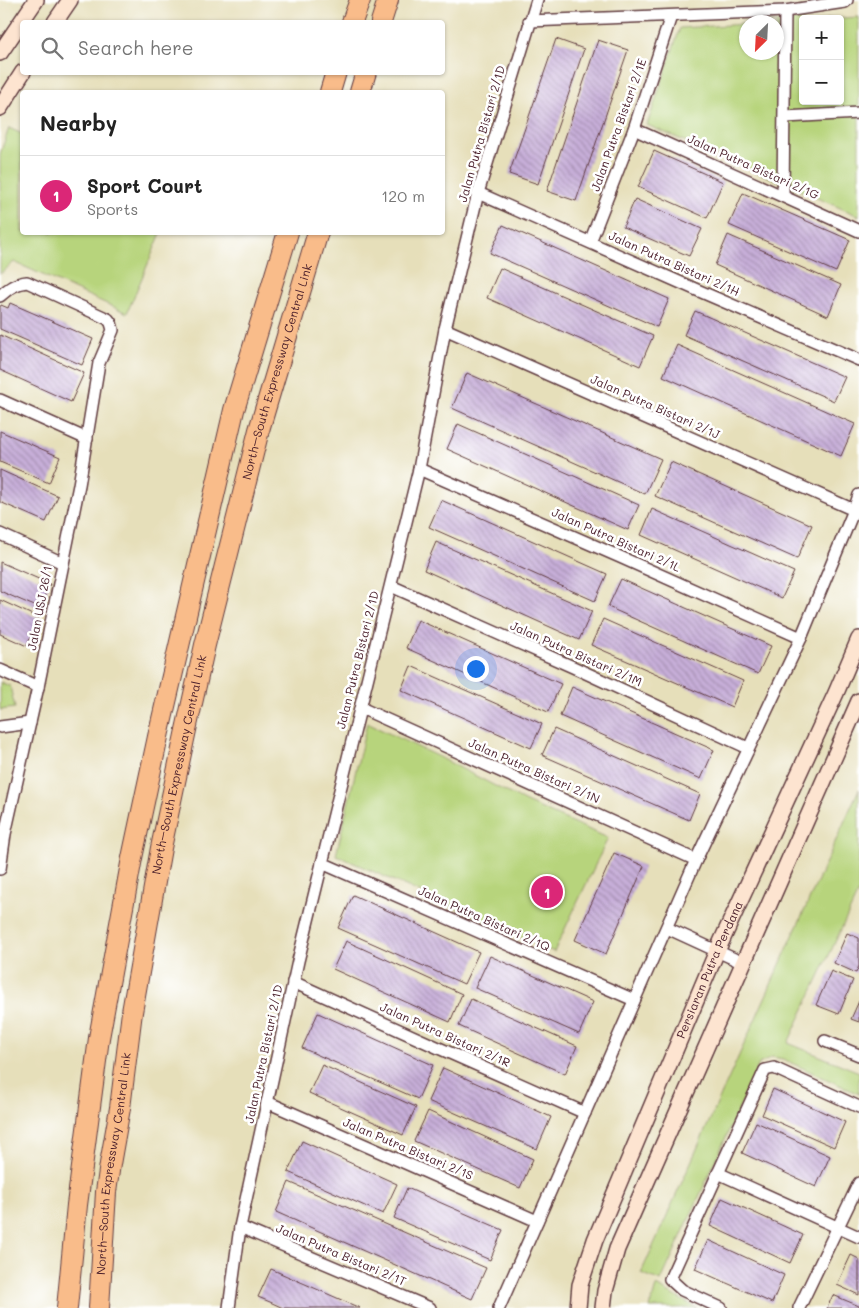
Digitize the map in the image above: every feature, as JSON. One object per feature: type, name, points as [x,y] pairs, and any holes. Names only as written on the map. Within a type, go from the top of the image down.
[{"type":"highway","points":[[353,20],[360,0]]},
{"type":"highway","points":[[382,20],[388,0]]},
{"type":"highway","points":[[331,90],[335,75]]},
{"type":"highway","points":[[361,90],[365,75]]},
{"type":"highway","name":"North–South Expressway Central Link","points":[[68,1308],[78,1197],[98,1048],[132,858],[159,732],[234,410],[287,235]]},
{"type":"highway","name":"North–South Expressway Central Link","points":[[99,1308],[106,1192],[120,1108],[132,1012],[161,848],[205,645],[259,430],[317,235]]},
{"type":"main road","points":[[22,20],[36,0]]},
{"type":"main road","points":[[56,20],[70,0]]},
{"type":"main road","points":[[0,53],[20,24]]},
{"type":"main road","points":[[0,108],[21,75]]},
{"type":"main road","name":"Persiaran Putra Perdana","points":[[578,1308],[580,1285],[595,1240],[717,951],[832,702],[859,639]]},
{"type":"main road","points":[[603,1308],[605,1291],[617,1249],[859,701]]},
{"type":"street","name":"Jalan Putra Bistari 2/1D","points":[[229,1308],[240,1227],[267,1102],[322,863],[420,469],[445,329],[478,193],[536,0]]},
{"type":"street","points":[[529,22],[785,11],[845,2],[847,0]]},
{"type":"street","points":[[783,196],[785,11]]},
{"type":"street","name":"Jalan Putra Bistari 2/1E","points":[[590,242],[634,129],[671,16]]},
{"type":"street","points":[[785,117],[859,113]]},
{"type":"street","name":"Jalan Putra Bistari 2/1G","points":[[634,129],[859,231]]},
{"type":"street","name":"Jalan Putra Bistari 2/1H","points":[[478,193],[859,360]]},
{"type":"street","name":"Jalan USJ 26/1","points":[[0,296],[12,286],[27,282],[108,319],[113,330],[103,352],[98,370],[63,563],[38,688],[5,834],[0,869]]},
{"type":"street","name":"Jalan Putra Bistari 2/1J","points":[[445,329],[854,510]]},
{"type":"street","points":[[0,400],[87,439]]},
{"type":"street","name":"Jalan Putra Bistari 2/1L","points":[[420,469],[800,638]]},
{"type":"street","points":[[499,1308],[696,860],[800,638],[859,495]]},
{"type":"street","points":[[0,534],[63,563]]},
{"type":"street","name":"Jalan Putra Bistari 2/1M","points":[[391,586],[748,748]]},
{"type":"street","points":[[0,670],[38,688]]},
{"type":"street","name":"Jalan Putra Bistari 2/1N","points":[[361,708],[696,860]]},
{"type":"street","points":[[0,727],[30,723]]},
{"type":"street","name":"Jalan Putra Bistari 2/1Q","points":[[322,863],[634,1000]]},
{"type":"street","points":[[667,928],[743,963]]},
{"type":"street","name":"Jalan Putra Bistari 2/1R","points":[[294,982],[441,1050],[585,1112]]},
{"type":"street","points":[[826,1041],[859,1055]]},
{"type":"street","points":[[721,1308],[682,1290],[670,1279],[765,1070],[774,1068],[859,1108]]},
{"type":"street","name":"Jalan Putra Bistari 2/1S","points":[[267,1102],[537,1220]]},
{"type":"street","points":[[718,1174],[859,1237]]},
{"type":"street","points":[[799,1308],[859,1183]]},
{"type":"street","name":"Jalan Putra Bistari 2/1T","points":[[240,1227],[430,1308]]},
{"type":"green space","points":[[859,17],[859,216],[647,125],[680,28],[739,24],[739,60],[784,60],[784,21],[799,20],[799,105],[844,105],[844,18]]},
{"type":"green space","points":[[9,128],[20,133],[20,235],[160,235],[127,313],[14,262],[0,274],[0,154]]},
{"type":"green space","points":[[0,682],[10,686],[15,708],[0,710]]},
{"type":"green space","points":[[367,723],[443,759],[526,802],[608,838],[554,952],[336,855]]},
{"type":"green space","points":[[859,789],[859,891],[788,1043],[859,1072],[859,1094],[783,1059],[772,1057],[759,1064],[661,1281],[641,1273]]},
{"type":"green space","points":[[656,1286],[697,1308],[650,1308]]},
{"type":"building","points":[[556,39],[584,49],[538,184],[509,174]]},
{"type":"building","points":[[598,40],[628,50],[576,201],[547,191]]},
{"type":"building","points":[[654,151],[723,182],[707,218],[638,187]]},
{"type":"building","points":[[743,193],[850,240],[836,272],[729,225]]},
{"type":"building","points":[[635,199],[702,229],[689,256],[623,227]]},
{"type":"building","points":[[503,225],[669,299],[657,327],[490,253]]},
{"type":"building","points":[[728,235],[841,285],[828,316],[715,265]]},
{"type":"building","points":[[500,268],[653,336],[640,366],[487,298]]},
{"type":"building","points":[[10,303],[93,339],[82,365],[0,329],[0,307],[1,305],[8,308]]},
{"type":"building","points":[[695,311],[845,377],[834,401],[684,335]]},
{"type":"building","points":[[0,335],[84,373],[71,402],[0,370]]},
{"type":"building","points":[[677,345],[855,424],[841,456],[663,376]]},
{"type":"building","points":[[467,373],[661,459],[645,494],[452,408]]},
{"type":"building","points":[[458,424],[639,505],[628,530],[447,449]]},
{"type":"building","points":[[0,431],[60,457],[49,483],[0,462]]},
{"type":"building","points":[[671,462],[812,525],[797,559],[655,496]]},
{"type":"building","points":[[0,470],[58,496],[46,522],[0,502]]},
{"type":"building","points":[[441,500],[607,574],[595,601],[429,527]]},
{"type":"building","points":[[652,509],[794,572],[782,598],[641,535]]},
{"type":"building","points":[[436,542],[592,611],[579,640],[424,570]]},
{"type":"building","points":[[0,562],[50,584],[39,608],[0,591]]},
{"type":"building","points":[[621,579],[771,646],[758,674],[608,607]]},
{"type":"building","points":[[0,600],[39,618],[27,646],[0,634]]},
{"type":"building","points":[[603,619],[743,681],[732,707],[591,645]]},
{"type":"building","points":[[418,620],[561,684],[548,712],[406,648]]},
{"type":"building","points":[[411,666],[542,724],[531,748],[401,690]]},
{"type":"building","points":[[572,687],[714,750],[701,779],[560,716]]},
{"type":"building","points":[[554,729],[700,794],[689,820],[542,755]]},
{"type":"building","points":[[614,853],[644,866],[606,954],[575,940]]},
{"type":"building","points":[[353,895],[479,952],[464,984],[338,928]]},
{"type":"building","points":[[847,933],[859,938],[859,966],[856,973],[834,963]]},
{"type":"building","points":[[346,941],[462,994],[450,1022],[333,969]]},
{"type":"building","points":[[490,956],[593,1002],[579,1034],[475,988]]},
{"type":"building","points":[[831,971],[853,980],[839,1014],[816,1005]]},
{"type":"building","points":[[471,999],[577,1046],[565,1074],[459,1026]]},
{"type":"building","points":[[859,1001],[859,1022],[851,1019]]},
{"type":"building","points":[[318,1013],[433,1065],[418,1099],[302,1048]]},
{"type":"building","points":[[322,1065],[416,1107],[403,1135],[309,1093]]},
{"type":"building","points":[[443,1068],[551,1117],[537,1149],[428,1101]]},
{"type":"building","points":[[773,1089],[845,1122],[834,1147],[762,1115]]},
{"type":"building","points":[[428,1111],[533,1159],[520,1188],[414,1141]]},
{"type":"building","points":[[756,1122],[830,1156],[816,1187],[742,1153]]},
{"type":"building","points":[[302,1141],[397,1184],[383,1214],[288,1172]]},
{"type":"building","points":[[289,1182],[486,1268],[472,1299],[276,1212]]},
{"type":"building","points":[[407,1188],[503,1230],[490,1260],[394,1218]]},
{"type":"building","points":[[722,1198],[803,1235],[790,1263],[710,1226]]},
{"type":"building","points":[[708,1240],[784,1275],[772,1303],[695,1269]]},
{"type":"building","points":[[851,1255],[859,1259],[859,1295],[837,1285]]},
{"type":"building","points":[[271,1269],[360,1308],[283,1308],[258,1297]]},
{"type":"building","points":[[833,1295],[859,1306],[859,1308],[827,1308]]},
{"type":"place","name":"Sport Court","points":[[547,892]]}]
